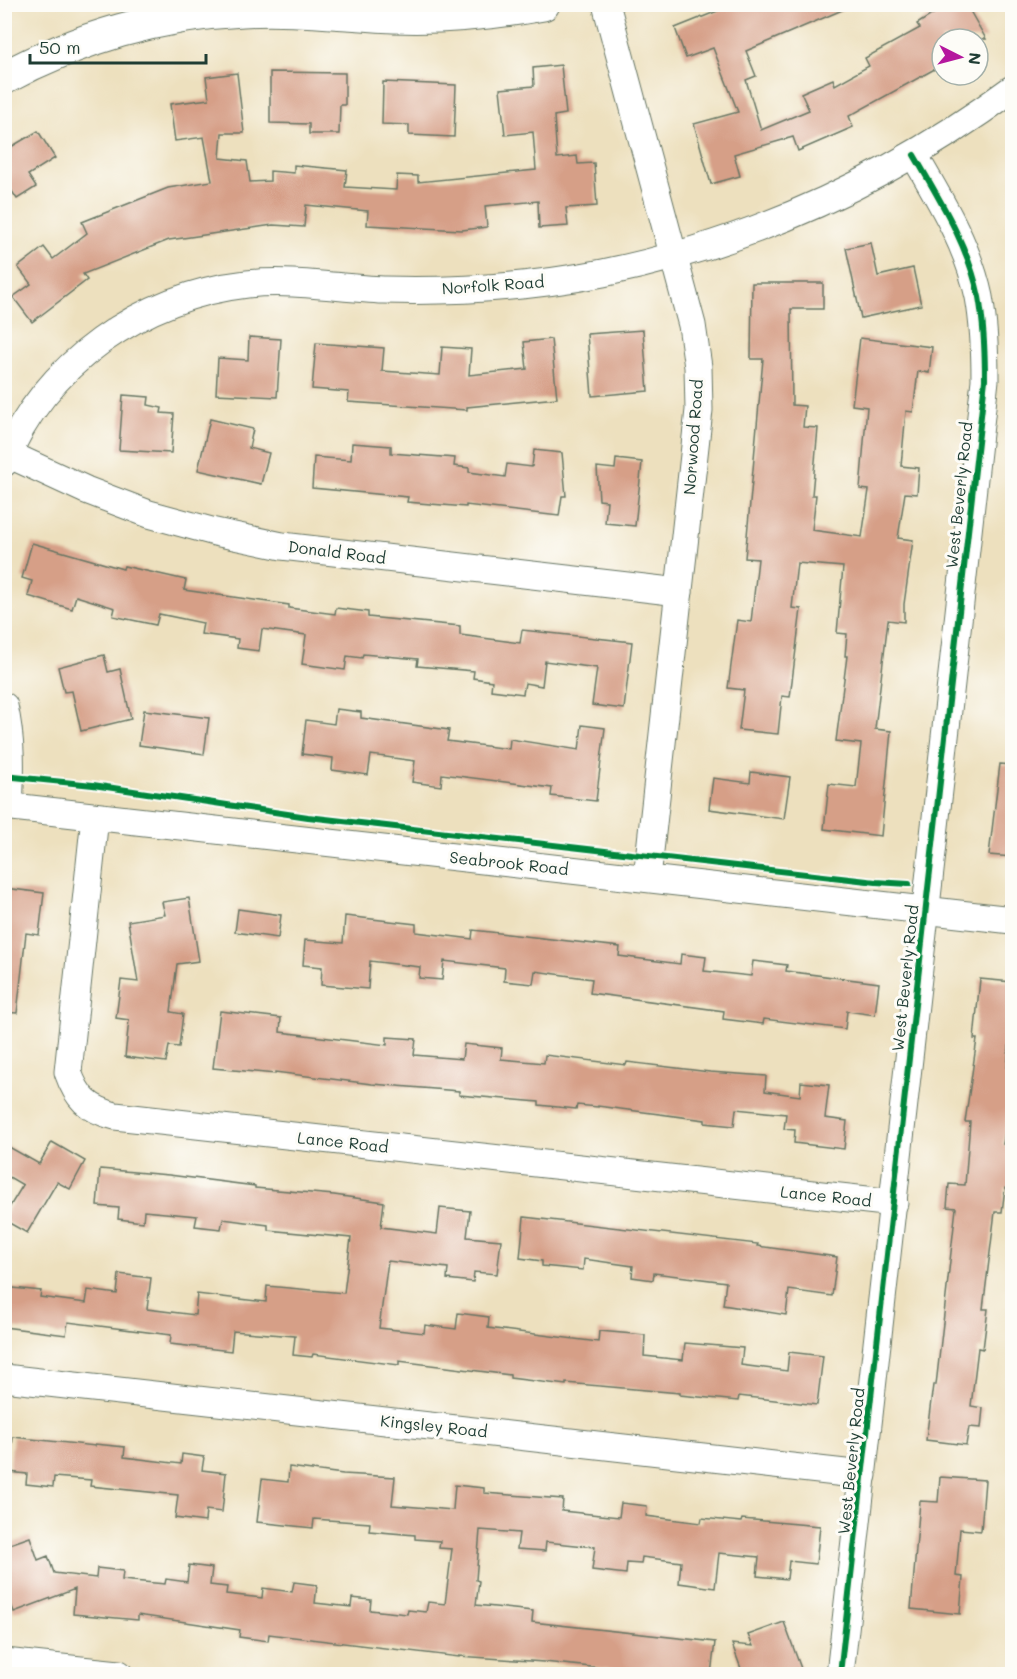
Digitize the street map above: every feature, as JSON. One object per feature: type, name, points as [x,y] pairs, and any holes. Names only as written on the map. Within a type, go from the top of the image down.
[{"type":"street","points":[[4,78],[69,48],[119,31],[180,17],[242,10],[294,9],[394,16],[464,15],[543,4]]},
{"type":"street","name":"Norwood Road","points":[[606,4],[692,325],[698,367],[699,410],[647,878]]},
{"type":"street","name":"Norfolk Road","points":[[6,459],[23,426],[46,393],[70,367],[100,340],[134,319],[171,302],[200,293],[249,284],[289,283],[383,290],[456,290],[529,284],[602,273],[674,256],[744,235],[812,208],[878,176],[976,116],[1012,89]]},
{"type":"street","name":"West Beverly Road","points":[[840,1674],[985,380],[984,338],[978,296],[966,255],[950,217],[914,155]]},
{"type":"street","name":"Donald Road","points":[[6,459],[149,514],[260,542],[679,592]]},
{"type":"street","points":[[4,706],[11,764],[7,807]]},
{"type":"street","name":"Seabrook Road","points":[[7,807],[1012,920]]},
{"type":"street","name":"Lance Road","points":[[95,817],[68,1072],[74,1088],[84,1101],[98,1112],[115,1116],[894,1203]]},
{"type":"street","name":"Kingsley Road","points":[[4,1378],[863,1475]]},
{"type":"street","points":[[4,1662],[119,1674]]},
{"type":"building","points":[[735,4],[854,5],[746,51],[756,76],[746,80],[761,130],[809,110],[801,93],[833,79],[835,85],[869,66],[865,58],[920,28],[917,24],[949,4],[966,4],[979,27],[930,27],[930,72],[849,116],[853,127],[798,151],[793,137],[734,154],[740,176],[711,184],[694,124],[738,112],[713,48],[686,58],[675,28]]},
{"type":"building","points":[[561,65],[566,114],[554,116],[557,158],[577,156],[578,164],[594,163],[597,206],[566,208],[568,226],[539,228],[538,201],[485,206],[487,227],[462,230],[367,225],[368,211],[306,205],[304,227],[273,225],[169,240],[83,274],[87,280],[32,322],[13,297],[31,284],[18,267],[44,247],[53,259],[87,233],[82,222],[168,188],[212,181],[204,137],[175,141],[170,104],[209,99],[206,77],[237,73],[244,133],[222,133],[220,158],[247,161],[250,182],[270,181],[270,171],[294,173],[294,165],[347,170],[345,187],[396,190],[397,175],[418,176],[418,182],[536,170],[533,132],[505,135],[500,89],[534,86],[533,68]]},
{"type":"building","points":[[270,72],[345,73],[345,105],[340,105],[339,134],[309,134],[309,124],[270,123]]},
{"type":"building","points":[[383,82],[456,85],[454,137],[409,135],[409,125],[382,124]]},
{"type":"building","points":[[38,131],[55,158],[28,175],[36,187],[17,199],[4,179],[4,151]]},
{"type":"building","points":[[871,243],[878,276],[913,268],[921,305],[861,318],[846,248]]},
{"type":"building","points":[[752,283],[823,283],[823,309],[791,309],[792,405],[805,406],[803,427],[818,428],[812,495],[816,495],[812,530],[862,537],[869,490],[860,489],[867,407],[852,405],[860,338],[932,347],[929,373],[918,371],[913,412],[906,411],[901,466],[919,468],[917,494],[905,493],[898,538],[913,540],[904,604],[904,622],[888,620],[875,729],[891,731],[881,836],[824,829],[829,784],[856,787],[861,744],[836,741],[847,656],[845,656],[847,634],[837,633],[843,567],[797,563],[792,608],[801,609],[790,697],[782,696],[778,734],[739,730],[744,690],[728,688],[737,620],[751,622],[758,559],[745,558],[763,359],[751,359]]},
{"type":"building","points":[[643,330],[648,391],[592,396],[587,334]]},
{"type":"building","points":[[249,337],[281,339],[277,397],[216,394],[218,358],[248,360]]},
{"type":"building","points":[[551,339],[557,398],[467,407],[467,410],[348,402],[349,392],[312,389],[316,343],[384,348],[382,371],[440,375],[442,347],[471,349],[469,375],[527,369],[524,342]]},
{"type":"building","points":[[123,395],[149,397],[148,405],[162,408],[161,413],[174,414],[171,453],[119,450]]},
{"type":"building","points":[[210,419],[253,429],[249,448],[269,453],[261,484],[198,470]]},
{"type":"building","points":[[352,443],[391,446],[391,453],[455,458],[454,466],[469,468],[469,472],[505,477],[507,464],[532,467],[534,450],[562,453],[566,496],[562,496],[559,516],[466,505],[466,507],[407,502],[408,497],[312,488],[314,457],[351,460]]},
{"type":"building","points":[[616,459],[642,462],[635,526],[605,523],[607,501],[599,500],[597,467],[615,469]]},
{"type":"building","points":[[32,543],[123,569],[124,566],[186,580],[184,590],[289,605],[289,608],[335,614],[336,608],[368,612],[368,617],[460,626],[460,635],[520,643],[522,630],[632,642],[624,709],[592,705],[597,668],[545,661],[542,686],[525,683],[523,694],[491,690],[492,681],[473,678],[474,671],[417,666],[418,659],[363,654],[362,658],[347,656],[345,670],[302,664],[306,635],[262,629],[259,651],[237,648],[238,639],[201,634],[203,623],[159,614],[156,625],[113,616],[115,608],[76,596],[72,609],[28,596],[32,581],[22,578]]},
{"type":"building","points":[[104,655],[108,672],[120,669],[131,719],[81,731],[72,691],[64,692],[58,667]]},
{"type":"building","points":[[336,709],[361,712],[361,718],[449,730],[447,741],[509,749],[510,739],[579,750],[582,725],[605,728],[596,801],[551,796],[552,788],[442,774],[441,786],[412,782],[415,761],[371,755],[368,775],[332,770],[333,758],[302,754],[306,720],[334,724]]},
{"type":"building","points":[[144,710],[209,718],[204,754],[139,745]]},
{"type":"building","points":[[1000,764],[1012,765],[1012,857],[989,855]]},
{"type":"building","points":[[751,772],[790,777],[784,819],[709,809],[713,778],[750,783]]},
{"type":"building","points":[[4,888],[44,893],[39,935],[26,933],[17,1013],[4,1012]]},
{"type":"building","points":[[189,898],[199,961],[177,964],[171,1012],[183,1014],[179,1047],[169,1046],[166,1062],[125,1057],[129,1020],[116,1018],[121,980],[138,982],[128,921],[165,915],[162,902]]},
{"type":"building","points":[[238,909],[281,915],[278,938],[235,932]]},
{"type":"building","points":[[345,916],[416,924],[416,932],[472,939],[473,930],[620,947],[619,956],[680,964],[681,954],[706,957],[704,971],[751,976],[753,961],[787,965],[786,971],[879,983],[875,1015],[847,1011],[845,1029],[764,1019],[763,1024],[723,1019],[724,1011],[590,993],[592,979],[535,971],[533,984],[504,981],[505,968],[444,961],[442,980],[419,978],[420,967],[370,961],[368,989],[321,985],[322,967],[303,965],[305,940],[343,943]]},
{"type":"building","points":[[980,979],[1012,982],[1012,1024],[1007,1080],[1012,1081],[1012,1108],[1009,1108],[1003,1144],[1012,1145],[1012,1189],[1005,1188],[1002,1212],[995,1212],[983,1309],[988,1309],[983,1349],[978,1348],[971,1406],[983,1408],[981,1428],[969,1427],[966,1445],[926,1440],[933,1385],[936,1385],[956,1208],[947,1207],[949,1184],[965,1185],[970,1122],[965,1122],[977,1039],[974,1039]]},
{"type":"building","points":[[220,1011],[281,1018],[280,1032],[387,1045],[387,1037],[416,1039],[414,1055],[462,1059],[464,1044],[502,1048],[501,1059],[544,1063],[545,1055],[626,1065],[627,1062],[766,1076],[765,1091],[800,1096],[801,1082],[829,1085],[825,1118],[847,1121],[844,1149],[794,1143],[795,1130],[784,1129],[786,1114],[736,1109],[734,1126],[598,1106],[577,1105],[576,1109],[539,1105],[539,1102],[459,1095],[459,1091],[213,1068]]},
{"type":"building","points":[[52,1142],[85,1161],[70,1189],[57,1182],[27,1233],[4,1220],[4,1216],[23,1185],[4,1174],[4,1144],[39,1164]]},
{"type":"building","points":[[100,1169],[169,1175],[255,1186],[255,1188],[384,1202],[381,1227],[437,1234],[440,1208],[470,1211],[467,1237],[501,1240],[497,1274],[474,1272],[473,1282],[447,1279],[448,1268],[388,1261],[379,1328],[424,1333],[425,1325],[456,1329],[458,1313],[489,1317],[488,1328],[598,1342],[599,1331],[645,1335],[644,1356],[683,1360],[685,1343],[743,1348],[741,1365],[787,1371],[789,1352],[823,1356],[817,1405],[739,1396],[738,1401],[680,1395],[680,1393],[566,1383],[566,1385],[510,1378],[510,1375],[399,1361],[399,1365],[313,1354],[312,1357],[293,1355],[295,1336],[233,1331],[231,1351],[170,1344],[171,1335],[68,1322],[66,1335],[4,1327],[4,1287],[41,1291],[40,1297],[86,1303],[88,1290],[117,1294],[119,1274],[151,1278],[147,1309],[195,1315],[197,1294],[266,1302],[267,1286],[344,1293],[351,1238],[268,1230],[268,1225],[223,1219],[221,1229],[195,1226],[197,1216],[144,1211],[143,1222],[118,1219],[119,1208],[97,1206]]},
{"type":"building","points":[[524,1217],[758,1244],[757,1246],[837,1257],[832,1296],[789,1290],[786,1315],[723,1305],[726,1282],[654,1273],[653,1280],[632,1277],[633,1266],[584,1259],[583,1270],[542,1266],[542,1261],[520,1258]]},
{"type":"building","points":[[13,1437],[125,1447],[124,1457],[181,1464],[182,1454],[204,1457],[202,1470],[226,1473],[222,1512],[206,1510],[205,1522],[175,1518],[178,1495],[90,1486],[91,1480],[54,1477],[53,1487],[26,1484],[27,1474],[9,1472]]},
{"type":"building","points":[[289,1467],[343,1474],[395,1477],[392,1505],[453,1510],[455,1485],[484,1488],[484,1493],[563,1499],[562,1511],[619,1517],[621,1503],[647,1506],[646,1516],[701,1523],[702,1518],[741,1522],[742,1519],[820,1526],[816,1564],[789,1561],[787,1579],[757,1576],[759,1557],[719,1553],[715,1588],[679,1583],[681,1562],[642,1557],[641,1564],[627,1563],[626,1574],[592,1570],[595,1547],[546,1542],[545,1551],[517,1549],[519,1533],[480,1530],[476,1605],[533,1611],[532,1622],[715,1642],[711,1674],[658,1674],[544,1662],[459,1657],[269,1634],[268,1641],[239,1637],[240,1630],[138,1615],[138,1620],[73,1614],[75,1589],[14,1612],[4,1586],[4,1546],[30,1537],[38,1560],[48,1556],[54,1573],[96,1578],[97,1568],[123,1571],[122,1580],[165,1584],[166,1579],[187,1582],[189,1565],[212,1568],[210,1585],[227,1587],[226,1594],[262,1598],[263,1588],[292,1592],[294,1582],[317,1585],[315,1603],[351,1607],[352,1598],[371,1600],[370,1610],[407,1614],[408,1610],[426,1612],[428,1602],[445,1604],[452,1549],[439,1548],[440,1541],[415,1539],[415,1535],[369,1531],[370,1523],[314,1519],[313,1528],[257,1522],[262,1479],[288,1482]]},
{"type":"building","points":[[940,1477],[985,1480],[981,1531],[960,1529],[956,1576],[963,1577],[960,1614],[911,1609],[920,1501],[938,1502]]},
{"type":"building","points":[[784,1622],[803,1674],[743,1674],[732,1644],[753,1646],[748,1635]]},
{"type":"cycle path","points":[[840,1674],[985,380],[982,318],[974,278],[952,223],[914,155]]},
{"type":"cycle path","points":[[4,776],[93,785],[308,817],[909,884]]}]
